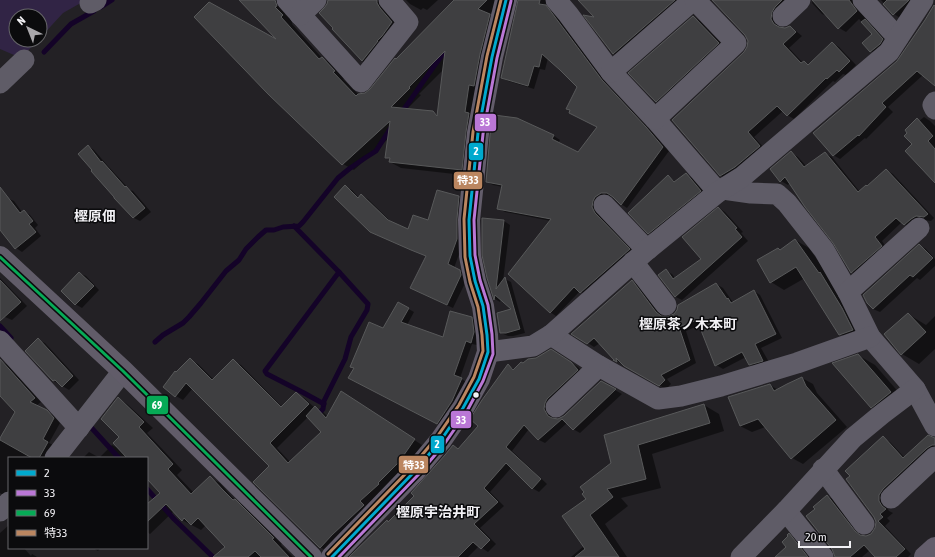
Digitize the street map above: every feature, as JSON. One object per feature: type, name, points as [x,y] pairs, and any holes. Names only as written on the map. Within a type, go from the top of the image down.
[{"type":"main road","points":[[332,557],[415,471],[441,440],[466,402],[478,379],[488,352],[483,306],[475,281],[470,256],[469,220],[478,133],[492,57],[506,0]]},
{"type":"main road","points":[[0,257],[123,371],[311,557]]},
{"type":"main road","points":[[925,557],[935,548]]},
{"type":"street","points":[[316,0],[294,8],[361,82],[408,22],[389,0]]},
{"type":"street","points":[[556,0],[611,72],[720,191],[777,194],[787,203],[824,250],[848,292],[870,337],[915,389],[935,426]]},
{"type":"street","points":[[611,72],[694,0],[736,43],[655,119]]},
{"type":"street","points":[[783,16],[800,0]]},
{"type":"street","points":[[863,0],[898,38]]},
{"type":"street","points":[[488,352],[533,346],[551,335],[640,256],[720,191],[742,177],[889,52],[923,0]]},
{"type":"street","points":[[0,83],[24,60]]},
{"type":"street","points":[[935,102],[933,104],[935,109]]},
{"type":"street","points":[[604,205],[640,256],[666,304]]},
{"type":"street","points":[[848,292],[919,228]]},
{"type":"street","points":[[551,335],[599,366],[658,399],[681,396],[721,386],[797,363],[870,337]]},
{"type":"street","points":[[0,341],[79,428]]},
{"type":"street","points":[[556,407],[599,366]]},
{"type":"street","points":[[56,457],[123,371]]},
{"type":"street","points":[[741,557],[786,511],[853,438],[915,389]]},
{"type":"street","points":[[891,498],[935,457]]},
{"type":"street","points":[[823,469],[864,524]]},
{"type":"street","points":[[0,510],[8,503]]},
{"type":"street","points":[[786,511],[823,557]]},
{"type":"shaded area","points":[[0,0],[86,0],[63,13],[48,29],[48,8],[8,8],[8,48],[30,48],[21,58],[0,49]]},
{"type":"building","points":[[239,0],[275,0],[277,6],[275,7],[283,15],[281,17],[319,59],[322,57],[335,71],[333,72],[356,96],[358,94],[365,93],[370,89],[395,58],[396,59],[454,0],[487,0],[478,9],[490,14],[474,86],[469,85],[465,112],[469,113],[462,170],[389,162],[390,158],[385,158],[390,121],[342,165],[268,94],[194,17],[209,2],[276,39]],"holes":[[[445,51],[437,116],[433,111],[391,107]]]},
{"type":"building","points":[[328,0],[377,0],[380,8],[392,22],[362,61],[319,13],[327,4]]},
{"type":"building","points":[[518,0],[540,0],[539,4],[546,5],[602,80],[663,147],[621,205],[607,193],[601,193],[595,197],[593,201],[592,207],[595,213],[630,249],[580,293],[574,287],[550,313],[508,274],[551,219],[497,209],[502,185],[486,182],[490,135],[494,115],[517,118],[554,135],[552,139],[578,152],[597,127],[569,113],[570,110],[566,109],[577,87],[542,54],[539,67],[534,66],[528,86],[501,78]]},
{"type":"building","points":[[578,0],[675,0],[613,54],[583,15],[594,17]]},
{"type":"building","points":[[712,0],[782,0],[772,12],[771,19],[774,24],[779,27],[785,28],[790,26],[796,32],[783,44],[801,63],[804,61],[808,65],[832,42],[850,61],[839,72],[837,70],[827,79],[826,78],[787,116],[777,106],[748,132],[760,146],[735,167],[720,176],[672,120],[744,52],[747,47],[748,41],[745,35]]},
{"type":"building","points":[[812,0],[849,0],[857,11],[838,29]]},
{"type":"building","points":[[887,0],[909,0],[893,15],[883,4]]},
{"type":"building","points":[[934,5],[935,86],[917,71],[882,103],[886,107],[859,136],[858,135],[833,156],[813,133],[897,61]]},
{"type":"building","points":[[693,16],[719,43],[656,102],[628,73]]},
{"type":"building","points":[[865,19],[883,39],[880,44],[870,52],[862,43],[872,34],[861,22]]},
{"type":"building","points":[[917,118],[933,136],[928,141],[935,149],[935,183],[905,151],[912,144],[904,136],[907,133],[905,130]]},
{"type":"building","points":[[88,145],[101,162],[102,161],[125,187],[126,186],[145,208],[133,218],[114,198],[78,154]]},
{"type":"building","points":[[791,151],[804,167],[825,152],[858,192],[886,169],[928,214],[924,217],[916,216],[904,225],[896,218],[875,237],[882,246],[851,273],[833,243],[805,207],[785,177],[780,182],[770,169]]},
{"type":"building","points":[[686,173],[701,191],[648,234],[628,213],[668,175],[674,182]]},
{"type":"building","points":[[345,185],[358,198],[361,194],[388,220],[408,229],[413,215],[428,220],[437,190],[459,196],[457,239],[448,264],[460,270],[461,275],[447,305],[410,288],[426,256],[370,232],[334,197]]},
{"type":"building","points":[[0,187],[20,213],[24,210],[33,221],[29,224],[36,232],[15,249],[0,230]]},
{"type":"building","points":[[718,207],[737,228],[735,229],[742,237],[675,297],[658,275],[666,269],[673,279],[701,259],[682,237]]},
{"type":"building","points":[[482,218],[504,220],[496,289],[505,277],[520,329],[506,333],[500,333],[497,313],[511,309],[495,295],[494,300],[482,255]]},
{"type":"building","points":[[795,239],[819,273],[820,272],[842,308],[853,330],[839,335],[796,267],[770,283],[757,260],[778,248],[780,250]]},
{"type":"building","points":[[919,244],[933,258],[913,277],[910,275],[873,309],[867,303],[863,295]]},
{"type":"building","points":[[79,272],[94,286],[75,305],[61,291]]},
{"type":"building","points":[[0,280],[21,302],[0,321]]},
{"type":"building","points":[[632,280],[656,312],[661,316],[667,317],[674,314],[678,305],[716,283],[731,303],[754,290],[776,334],[755,344],[763,361],[749,365],[742,352],[715,366],[697,320],[679,327],[690,360],[661,375],[665,380],[659,386],[624,366],[616,358],[617,362],[613,360],[594,338],[587,344],[571,334]]},
{"type":"building","points":[[398,302],[409,308],[401,322],[443,337],[450,311],[472,317],[474,332],[471,343],[466,341],[454,375],[462,378],[452,401],[437,424],[348,378],[354,368],[350,367],[369,322],[383,328]]},
{"type":"building","points":[[908,313],[926,332],[901,355],[884,334]]},
{"type":"building","points":[[38,338],[73,376],[62,387],[55,380],[53,381],[25,351]]},
{"type":"building","points":[[551,349],[571,362],[578,370],[547,399],[544,409],[548,416],[558,419],[564,416],[601,381],[616,389],[573,430],[562,419],[538,440],[524,425],[506,447],[541,479],[532,489],[506,463],[484,488],[498,502],[474,524],[490,540],[481,549],[473,542],[458,557],[349,557],[414,496],[411,493],[453,445],[458,449],[478,426],[470,419],[508,364],[513,370],[521,362],[523,363],[528,359],[536,358]]},
{"type":"building","points":[[858,354],[891,392],[871,408],[832,363]]},
{"type":"building","points":[[190,358],[212,380],[233,359],[281,407],[296,392],[309,404],[270,443],[288,463],[321,432],[306,416],[315,406],[326,418],[341,391],[415,439],[399,462],[378,483],[379,484],[360,501],[364,505],[320,548],[253,482],[269,466],[186,383],[175,397],[163,387],[175,371],[176,372]]},
{"type":"building","points":[[0,359],[35,398],[30,402],[47,410],[54,418],[43,439],[48,442],[40,457],[30,457],[0,440],[15,412],[0,396]]},
{"type":"building","points":[[802,377],[806,386],[836,420],[791,459],[758,419],[740,426],[728,397],[770,384],[774,391]]},
{"type":"building","points":[[118,397],[144,422],[139,427],[173,464],[168,469],[191,494],[210,476],[233,500],[235,499],[274,538],[272,539],[289,557],[261,557],[255,551],[248,557],[213,557],[225,547],[198,518],[191,525],[184,518],[182,521],[166,504],[148,521],[148,503],[160,493],[148,480],[148,457],[126,457],[113,443],[119,437],[101,419]]},
{"type":"building","points":[[704,404],[710,423],[638,445],[646,479],[607,489],[613,497],[590,515],[619,557],[575,557],[585,549],[562,516],[586,499],[582,494],[584,492],[580,487],[611,463],[604,435]]},
{"type":"building","points":[[928,435],[935,438],[935,445],[927,448],[883,489],[879,495],[879,501],[886,509],[880,514],[883,517],[878,521],[905,549],[896,557],[875,557],[864,545],[850,557],[835,557],[832,549],[806,516],[815,509],[813,507],[827,495],[855,531],[860,535],[866,536],[871,534],[875,528],[876,522],[874,517],[846,479],[850,476],[845,471],[883,436],[903,458]]},
{"type":"building","points":[[789,533],[808,557],[775,557],[786,547],[782,542]]},
{"type":"waterway","points":[[101,7],[112,0]]},
{"type":"waterway","points":[[44,52],[71,24],[94,11]]},
{"type":"waterway","points":[[401,113],[448,48]]},
{"type":"waterway","points":[[155,342],[163,335],[183,323],[189,317],[226,271],[239,260],[246,249],[266,230],[299,226],[338,178],[376,151],[392,126]]},
{"type":"waterway","points":[[294,226],[368,304],[367,310],[351,337],[345,359],[324,401],[323,409],[319,416]]},
{"type":"waterway","points":[[324,404],[267,374],[265,371],[339,272]]},
{"type":"waterway","points":[[0,326],[11,338]]},
{"type":"waterway","points":[[88,424],[118,457]]},
{"type":"waterway","points":[[148,490],[174,519],[213,557]]},
{"type":"transit line","name":"特33","points":[[328,554],[411,468],[437,437],[459,405],[474,377],[483,351],[478,307],[470,282],[465,257],[464,219],[473,132],[487,56],[501,0]]},
{"type":"transit line","name":"2","points":[[332,557],[415,471],[441,440],[463,408],[479,379],[488,352],[483,306],[475,281],[470,256],[469,220],[478,133],[492,57],[506,0]]},
{"type":"transit line","name":"33","points":[[339,557],[419,474],[445,443],[467,411],[483,381],[493,354],[488,305],[480,280],[475,255],[474,220],[483,134],[497,58],[511,1]]},
{"type":"transit line","name":"69","points":[[0,257],[123,371],[311,557]]},
{"type":"district","name":"樫原佃","points":[[95,216]]},
{"type":"district","name":"樫原茶ノ木本町","points":[[688,324]]},
{"type":"district","name":"樫原宇治井町","points":[[438,512]]}]
